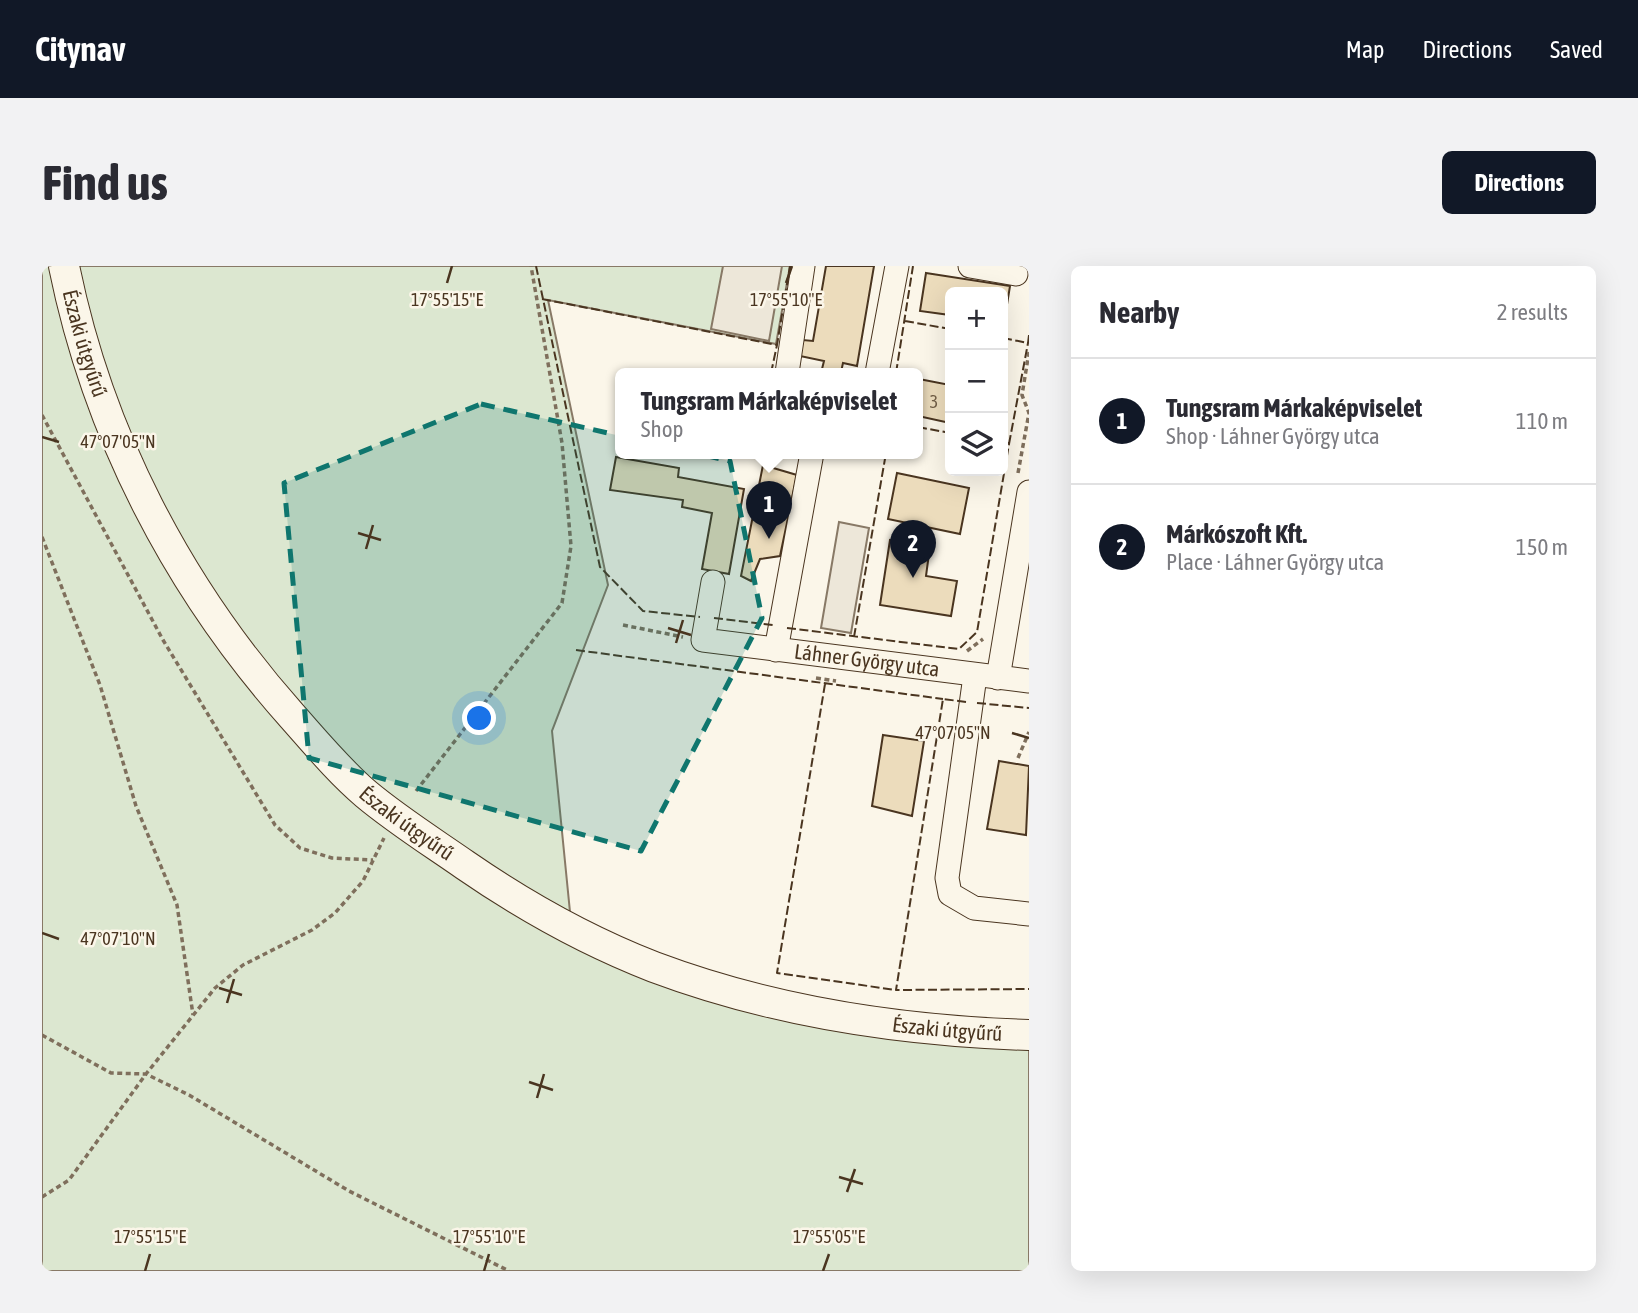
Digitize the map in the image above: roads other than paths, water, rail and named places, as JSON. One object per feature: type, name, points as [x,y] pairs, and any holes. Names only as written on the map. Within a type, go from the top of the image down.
[{"type":"main road","name":"Északi útgyűrű","points":[[64,266],[91,372],[127,467],[149,512],[231,643],[330,758],[366,794],[491,883],[570,930],[652,966],[723,990],[812,1013],[914,1027],[1029,1035]]},
{"type":"street","points":[[788,368],[803,266]]},
{"type":"street","points":[[878,368],[897,266]]},
{"type":"street","points":[[970,266],[1016,274]]},
{"type":"street","points":[[776,650],[811,459]]},
{"type":"street","points":[[1022,489],[947,878],[950,894],[974,908],[1029,914]]},
{"type":"street","name":"Láhner György utca","points":[[712,582],[703,640],[1029,681]]},
{"type":"place","name":"Tungsram Márkaképviselet","points":[[769,539]]},
{"type":"place","name":"Márkószoft Kft.","points":[[913,578]]}]
